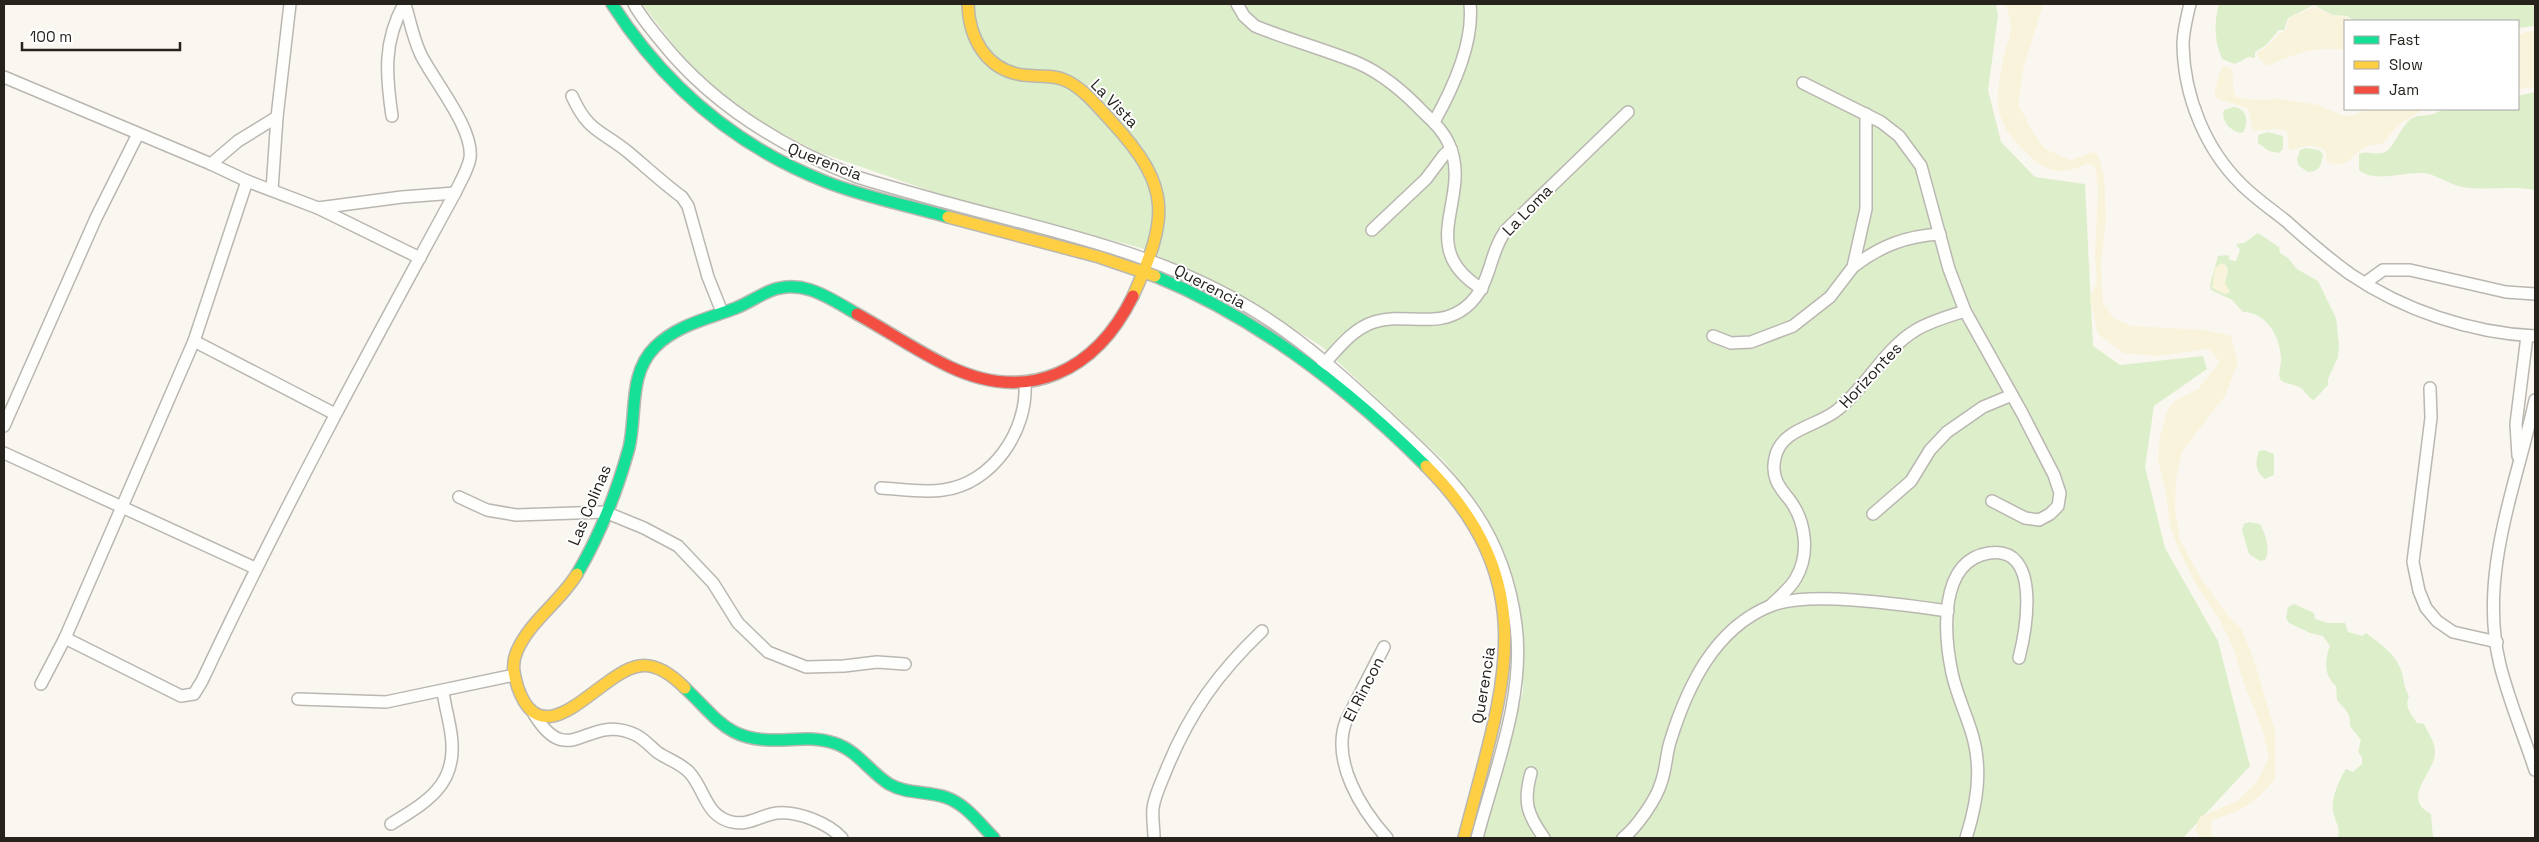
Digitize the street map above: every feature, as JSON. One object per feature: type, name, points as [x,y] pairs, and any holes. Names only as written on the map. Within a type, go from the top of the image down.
[{"type":"street","points":[[272,190],[277,117],[290,4]]},
{"type":"street","points":[[392,116],[386,78],[387,55],[397,17],[405,4]]},
{"type":"street","points":[[64,638],[181,696],[194,694],[202,681],[256,568],[335,414],[455,193],[470,157],[468,141],[421,54],[413,35],[405,4]]},
{"type":"street","name":"Querencia","points":[[612,4],[624,24],[681,89],[704,111],[748,144],[780,162],[825,182],[1148,258],[1254,310],[1327,362],[1443,470],[1475,509],[1499,558],[1516,626],[1515,687],[1510,721],[1478,838]]},
{"type":"street","name":"Querencia","points":[[634,4],[649,26],[692,76],[714,97],[758,128],[838,170],[942,208],[1142,271],[1204,299],[1248,323],[1318,372],[1368,413],[1438,478],[1468,516],[1491,562],[1500,593],[1506,626],[1506,668],[1495,723],[1464,838]]},
{"type":"street","name":"La Vista","points":[[968,4],[967,15],[973,38],[985,57],[1000,68],[1015,74],[1050,76],[1070,82],[1129,141],[1150,169],[1159,197],[1160,213],[1159,229],[1148,258]]},
{"type":"street","points":[[1237,4],[1244,16],[1255,26],[1360,64],[1394,86],[1434,122],[1448,141],[1454,159],[1454,182],[1447,237],[1450,257],[1468,280],[1482,289]]},
{"type":"street","points":[[1434,122],[1447,99],[1469,34],[1470,4]]},
{"type":"street","points":[[2190,4],[2183,43],[2186,71],[2200,126],[2213,149],[2242,185],[2349,273],[2399,301],[2435,316],[2466,325],[2531,336],[2516,424],[2519,464]]},
{"type":"street","points":[[4,77],[247,181],[318,208],[420,258]]},
{"type":"street","points":[[1803,83],[1881,122],[1899,136],[1922,166],[1949,270],[1965,311],[2054,475],[2060,493],[2058,506],[2050,514],[2039,520],[2025,518],[1992,501]]},
{"type":"street","points":[[572,96],[581,116],[601,134],[627,151],[682,197],[688,206],[708,277],[722,312]]},
{"type":"street","name":"La Loma","points":[[1318,372],[1348,338],[1373,322],[1393,318],[1434,320],[1451,317],[1465,308],[1482,289],[1500,237],[1628,112]]},
{"type":"street","points":[[1853,267],[1866,210],[1866,114]]},
{"type":"street","points":[[211,164],[238,141],[277,117]]},
{"type":"street","points":[[4,426],[96,218],[138,134]]},
{"type":"street","points":[[1372,230],[1426,179],[1450,149]]},
{"type":"street","points":[[42,684],[122,508],[194,341],[247,181]]},
{"type":"street","points":[[318,208],[402,197],[455,193]]},
{"type":"street","points":[[1712,336],[1731,343],[1751,342],[1793,326],[1830,297],[1853,267],[1889,244],[1923,235],[1940,234]]},
{"type":"street","name":"Las Colinas","points":[[534,714],[525,704],[514,675],[513,661],[516,652],[528,634],[571,583],[605,512],[622,471],[631,437],[633,394],[636,376],[654,348],[680,328],[776,288],[806,287],[898,336],[933,358],[966,374],[1003,383],[1025,384],[1055,375],[1098,348],[1114,331],[1125,313],[1148,258]]},
{"type":"street","points":[[1142,271],[1154,268],[1162,270],[1204,290],[1226,295]]},
{"type":"street","points":[[2365,283],[2383,270],[2410,270],[2506,292],[2535,294]]},
{"type":"street","name":"Horizontes","points":[[1770,606],[1796,579],[1804,553],[1802,524],[1795,509],[1775,480],[1773,468],[1781,443],[1790,435],[1833,413],[1854,396],[1895,346],[1915,331],[1965,311]]},
{"type":"street","points":[[1248,323],[1271,332],[1313,362],[1327,362]]},
{"type":"street","points":[[194,341],[335,414]]},
{"type":"street","points":[[881,488],[943,490],[967,483],[987,471],[1005,450],[1021,422],[1026,397],[1025,384]]},
{"type":"street","points":[[2430,388],[2431,418],[2413,562],[2419,590],[2426,608],[2437,621],[2453,632],[2497,642]]},
{"type":"street","points":[[1873,514],[1911,481],[1930,450],[1946,432],[1983,407],[2012,395]]},
{"type":"street","points":[[2535,400],[2496,564],[2492,602],[2500,665],[2535,770]]},
{"type":"street","points":[[4,453],[256,568]]},
{"type":"street","points":[[459,497],[487,510],[516,515],[605,512],[678,546],[713,583],[738,623],[768,652],[806,667],[844,666],[877,662],[905,664]]},
{"type":"street","points":[[1966,838],[1978,786],[1977,758],[1952,674],[1948,649],[1948,611],[1956,574],[1967,562],[1995,553],[2011,558],[2023,570],[2026,584],[2025,624],[2019,658]]},
{"type":"street","points":[[1623,838],[1634,830],[1661,784],[1670,744],[1685,698],[1706,659],[1732,629],[1770,606],[1794,600],[1814,599],[1902,605],[1948,611]]},
{"type":"street","points":[[1154,838],[1153,807],[1193,712],[1210,687],[1240,652],[1262,631]]},
{"type":"street","name":"El Rincon","points":[[1384,647],[1342,731],[1346,766],[1358,799],[1387,838]]},
{"type":"street","points":[[534,714],[542,717],[562,713],[576,706],[624,670],[636,665],[648,665],[672,676],[717,722],[737,735],[769,742],[803,739],[836,743],[888,783],[900,789],[952,800],[967,811],[994,838]]},
{"type":"street","points":[[298,699],[386,702],[514,675]]},
{"type":"street","points":[[391,824],[438,792],[449,772],[452,745],[442,691]]},
{"type":"street","points":[[534,714],[542,728],[554,739],[564,741],[576,739],[604,728],[624,729],[639,737],[658,753],[681,765],[690,773],[711,810],[731,822],[741,823],[758,820],[777,813],[810,818],[826,825],[842,838]]},
{"type":"street","points":[[1531,773],[1526,793],[1528,812],[1544,838]]},
{"type":"green space","points":[[642,4],[1996,4],[1998,16],[1988,90],[2001,142],[2035,177],[2085,184],[2093,346],[2120,365],[2203,356],[2207,369],[2154,406],[2145,467],[2165,548],[2218,641],[2250,766],[2183,838],[1483,838],[1523,691],[1522,623],[1504,551],[1479,505],[1444,461],[1321,346],[1234,291],[1141,248],[939,194],[818,152],[743,113],[686,61]]},
{"type":"green space","points":[[2219,4],[2535,4],[2535,26],[2519,28],[2519,20],[2353,20],[2347,16],[2332,15],[2314,5],[2288,18],[2284,30],[2279,30],[2266,45],[2255,52],[2255,58],[2248,57],[2235,64],[2222,59],[2217,45],[2216,18]]},
{"type":"green space","points":[[2535,92],[2535,190],[2462,187],[2423,173],[2373,176],[2359,170],[2359,154],[2385,152],[2407,123],[2417,116],[2443,110],[2519,110],[2519,96]]},
{"type":"green space","points":[[2233,107],[2241,110],[2246,116],[2243,133],[2231,129],[2225,122],[2224,110]]},
{"type":"green space","points":[[2268,132],[2283,136],[2283,149],[2279,153],[2269,151],[2258,143],[2258,135]]},
{"type":"green space","points":[[2306,148],[2319,150],[2323,154],[2318,169],[2308,172],[2299,166],[2297,160],[2300,150]]},
{"type":"green space","points":[[2258,233],[2279,247],[2280,253],[2288,258],[2297,269],[2318,281],[2336,318],[2339,345],[2338,357],[2328,379],[2328,385],[2314,400],[2301,388],[2280,379],[2281,360],[2278,343],[2266,321],[2252,313],[2243,312],[2232,300],[2211,290],[2210,285],[2218,256],[2228,255],[2230,260],[2236,261],[2240,250],[2236,244],[2244,243]]},
{"type":"green space","points":[[2264,450],[2274,454],[2274,475],[2265,479],[2259,473],[2257,462],[2259,451]]},
{"type":"green space","points":[[2249,522],[2260,524],[2264,532],[2267,542],[2267,556],[2265,560],[2260,561],[2249,554],[2242,530],[2244,524]]},
{"type":"green space","points":[[2294,604],[2314,613],[2315,619],[2328,623],[2345,623],[2348,632],[2362,636],[2366,633],[2386,649],[2398,664],[2409,696],[2407,704],[2409,710],[2417,723],[2424,724],[2434,746],[2433,761],[2418,793],[2418,801],[2422,808],[2431,814],[2433,838],[2338,838],[2338,828],[2333,810],[2334,798],[2340,779],[2346,769],[2353,772],[2362,764],[2362,757],[2358,752],[2361,740],[2350,726],[2350,717],[2347,712],[2337,700],[2336,686],[2327,672],[2326,662],[2330,646],[2323,636],[2310,633],[2289,623],[2286,618],[2288,607]]},
{"type":"sand","points":[[2006,4],[2043,4],[2023,70],[2018,104],[2032,131],[2045,149],[2071,160],[2093,152],[2098,154],[2104,177],[2106,217],[2101,266],[2103,303],[2114,318],[2131,326],[2205,330],[2231,336],[2238,363],[2225,396],[2183,450],[2176,478],[2175,508],[2180,540],[2201,578],[2226,613],[2242,630],[2253,657],[2275,731],[2275,779],[2247,806],[2212,820],[2211,835],[2220,838],[2200,838],[2195,830],[2200,817],[2237,801],[2256,783],[2269,758],[2263,731],[2245,686],[2234,650],[2220,620],[2195,583],[2178,548],[2170,525],[2166,494],[2158,460],[2160,437],[2167,411],[2175,401],[2198,389],[2220,362],[2209,349],[2156,356],[2124,353],[2098,334],[2090,298],[2097,281],[2095,255],[2098,190],[2095,167],[2088,163],[2081,167],[2059,171],[2045,167],[2020,146],[2004,125],[1998,104],[1998,91],[2003,60],[2011,30]]},
{"type":"sand","points":[[2314,7],[2331,15],[2347,17],[2351,20],[2344,20],[2344,50],[2324,49],[2304,52],[2266,66],[2257,53],[2286,30],[2289,18]]},
{"type":"sand","points":[[2535,31],[2535,87],[2519,89],[2519,35]]},
{"type":"sand","points":[[2223,66],[2231,68],[2236,97],[2256,100],[2279,99],[2319,105],[2341,115],[2352,116],[2365,110],[2422,110],[2398,125],[2383,144],[2364,148],[2343,164],[2336,164],[2327,162],[2325,150],[2315,146],[2289,150],[2287,131],[2275,129],[2253,131],[2248,108],[2220,100],[2214,95]]},
{"type":"sand","points":[[2221,263],[2226,265],[2228,270],[2225,283],[2230,292],[2225,294],[2212,288],[2215,268]]},
{"type":"traffic: fast","points":[[612,4],[654,61],[678,86],[731,131],[760,150],[839,187],[948,217]]},
{"type":"traffic: fast","points":[[1155,276],[1229,312],[1300,358],[1365,409],[1426,466]]},
{"type":"traffic: fast","points":[[577,574],[607,513],[619,480],[629,448],[637,382],[646,358],[655,347],[664,339],[683,328],[736,308],[770,291],[782,288],[805,288],[826,296],[857,314]]},
{"type":"traffic: fast","points":[[685,688],[726,727],[737,733],[763,740],[808,739],[821,740],[842,746],[889,784],[909,791],[953,800],[972,814],[994,838]]},
{"type":"traffic: slow","points":[[968,4],[969,17],[976,40],[990,59],[999,67],[1010,72],[1023,75],[1056,77],[1080,89],[1132,145],[1146,166],[1155,185],[1158,204],[1158,224],[1145,269],[1133,296]]},
{"type":"traffic: slow","points":[[948,217],[1099,257],[1155,276]]},
{"type":"traffic: slow","points":[[1426,466],[1464,511],[1489,555],[1501,599],[1505,643],[1500,689],[1491,736],[1464,838]]},
{"type":"traffic: slow","points":[[577,574],[562,594],[529,630],[515,656],[515,679],[529,708],[542,716],[557,715],[574,707],[607,682],[639,666],[659,669],[676,679],[685,688]]},
{"type":"traffic: jam","points":[[857,314],[950,367],[979,378],[1007,382],[1033,381],[1057,374],[1080,361],[1100,344],[1118,322],[1133,296]]}]
